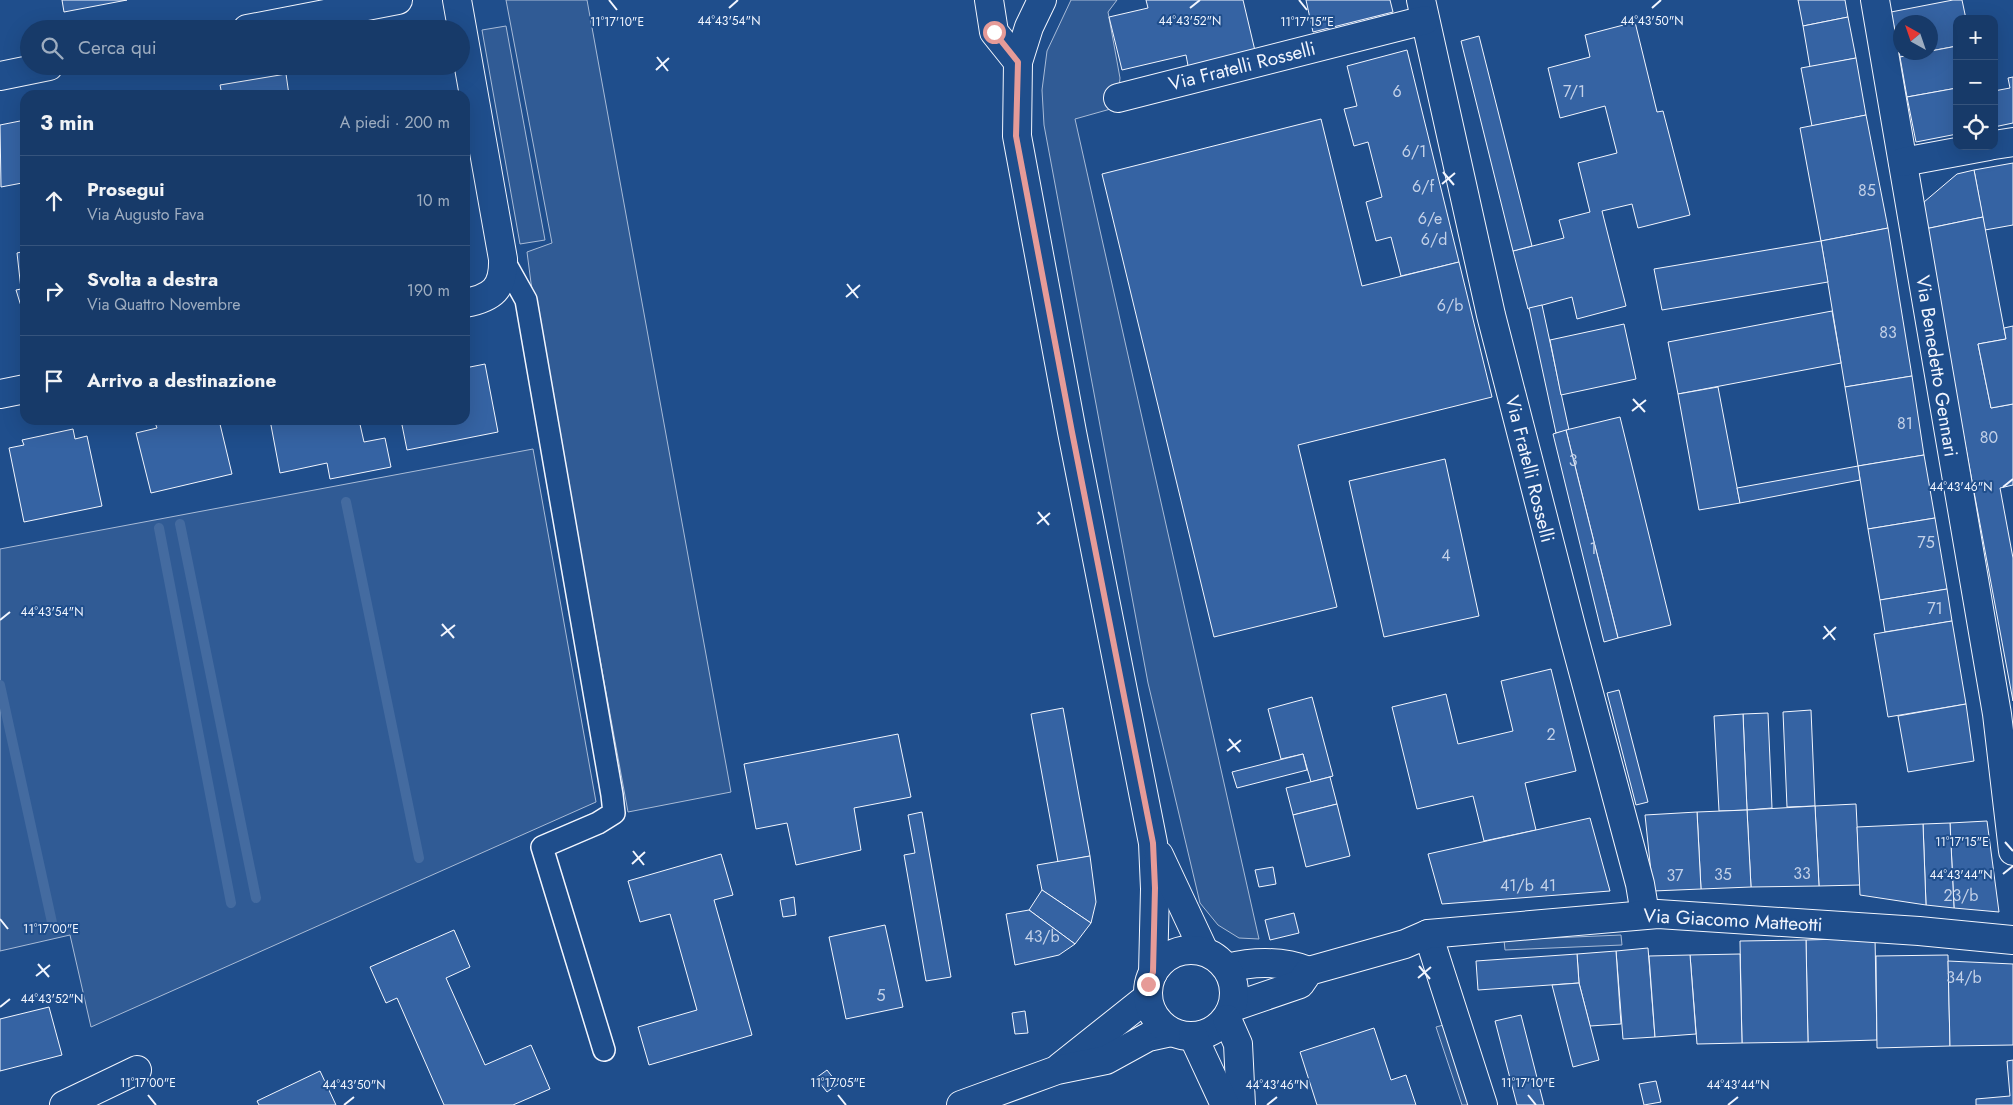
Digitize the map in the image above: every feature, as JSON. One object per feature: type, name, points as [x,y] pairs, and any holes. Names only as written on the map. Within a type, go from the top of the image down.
[{"type":"street","points":[[294,20],[398,0]]},
{"type":"street","points":[[457,0],[461,20]]},
{"type":"street","points":[[989,0],[994,32],[1018,62]]},
{"type":"street","points":[[1042,0],[1029,27],[1018,62],[1016,136],[1153,843],[1155,888],[1150,985],[1155,1016],[1182,1034],[1225,1105]]},
{"type":"street","name":"Via Benedetto Gennari","points":[[1875,0],[1904,162],[1996,714],[2013,851]]},
{"type":"street","name":"Via Fratelli Rosselli","points":[[1118,98],[1423,10],[1491,315],[1640,884],[1645,914]]},
{"type":"street","points":[[0,76],[20,72]]},
{"type":"street","points":[[470,73],[503,259],[501,278],[496,289],[491,295],[482,300],[470,302]]},
{"type":"street","points":[[1998,144],[2013,142]]},
{"type":"street","points":[[1904,162],[1968,150]]},
{"type":"street","points":[[503,259],[526,300],[612,795],[614,813],[598,823],[542,847],[604,1050]]},
{"type":"street","points":[[0,394],[20,390]]},
{"type":"street","points":[[1153,843],[1204,951]]},
{"type":"street","name":"Via Giacomo Matteotti","points":[[1230,1013],[1300,984],[1310,972],[1405,944],[1428,934],[1645,914],[1918,931],[2013,940]]},
{"type":"street","points":[[1428,934],[1483,1105]]},
{"type":"street","points":[[961,1105],[1057,1070],[1106,1060],[1148,1036],[1205,1034],[1217,1028],[1230,1013],[1235,995],[1234,981],[1227,968],[1217,958],[1204,951],[1193,949],[1170,955],[1160,962],[1150,985],[1057,1070]]},
{"type":"street","points":[[1227,968],[1245,963],[1291,964],[1310,972]]},
{"type":"street","points":[[1230,1013],[1238,1044],[1241,1105]]},
{"type":"street","points":[[64,1105],[137,1070]]},
{"type":"shaded area","points":[[506,0],[587,0],[731,792],[628,812],[531,283],[527,252],[552,243]]},
{"type":"shaded area","points":[[1071,0],[1117,0],[1108,12],[1120,78],[1118,98],[1114,108],[1075,119],[1259,939],[1239,938],[1218,925],[1200,903],[1148,683],[1044,125],[1042,90],[1047,51]]},
{"type":"shaded area","points":[[506,26],[545,240],[520,244],[482,30]]},
{"type":"shaded area","points":[[533,449],[596,802],[91,1027],[70,935],[0,951],[0,549]]},
{"type":"shaded area","points":[[1621,935],[1622,945],[1505,950],[1504,940]]},
{"type":"shaded area","points":[[1447,1024],[1473,1105],[1462,1105],[1436,1027]]},
{"type":"building","points":[[62,0],[127,0],[64,12]]},
{"type":"building","points":[[1146,0],[1243,0],[1256,55],[1189,71],[1186,55],[1122,70],[1109,17],[1148,8]]},
{"type":"building","points":[[1306,0],[1390,0],[1393,12],[1313,32]]},
{"type":"building","points":[[1798,0],[1845,0],[1848,17],[1803,26]]},
{"type":"building","points":[[1962,0],[1965,15],[1953,15],[1953,47],[1938,50],[1938,15],[1893,15],[1893,22],[1891,12]]},
{"type":"building","points":[[1848,17],[1856,58],[1810,67],[1803,26]]},
{"type":"building","points":[[1635,22],[1657,112],[1663,111],[1690,215],[1638,228],[1632,204],[1602,211],[1626,306],[1577,319],[1572,297],[1528,309],[1513,251],[1564,238],[1559,220],[1590,212],[1578,163],[1617,153],[1605,106],[1560,118],[1548,68],[1590,57],[1585,35]]},
{"type":"building","points":[[1479,36],[1532,246],[1513,251],[1461,41]]},
{"type":"building","points":[[1953,47],[1953,89],[1907,97],[1901,60],[1938,60],[1938,50]]},
{"type":"building","points":[[1407,50],[1459,262],[1401,276],[1391,237],[1376,241],[1366,202],[1382,197],[1368,142],[1354,146],[1344,109],[1357,106],[1347,66]]},
{"type":"building","points":[[1856,58],[1866,115],[1812,126],[1801,68]]},
{"type":"building","points":[[286,75],[288,90],[221,90],[220,85]]},
{"type":"building","points":[[2013,77],[2013,123],[1998,126],[1998,90],[2010,88],[2008,78]]},
{"type":"building","points":[[1953,89],[1953,135],[1916,142],[1907,97]]},
{"type":"building","points":[[1866,115],[1888,228],[1821,241],[1800,128]]},
{"type":"building","points":[[1321,119],[1362,286],[1459,262],[1492,397],[1298,445],[1337,607],[1214,637],[1102,174]]},
{"type":"building","points":[[20,121],[20,183],[1,187],[0,125]]},
{"type":"building","points":[[2013,163],[2013,225],[1985,230],[1974,170]]},
{"type":"building","points":[[1974,170],[1983,217],[1925,229],[1924,202],[1957,174]]},
{"type":"building","points":[[1983,217],[2006,339],[1978,344],[1991,408],[2013,404],[2013,485],[2000,488],[2013,558],[2013,701],[1925,229]]},
{"type":"building","points":[[1888,228],[1912,376],[1845,387],[1821,241]]},
{"type":"building","points":[[1821,241],[1828,282],[1662,310],[1654,269]]},
{"type":"building","points":[[20,252],[20,280],[17,253]]},
{"type":"building","points":[[20,289],[20,303],[16,290]]},
{"type":"building","points":[[1542,305],[1569,430],[1556,433],[1529,308]]},
{"type":"building","points":[[1832,311],[1841,363],[1678,394],[1668,342]]},
{"type":"building","points":[[1624,324],[1636,379],[1561,395],[1550,340]]},
{"type":"building","points":[[2013,326],[2013,404],[1991,408],[1978,344],[2006,339],[2004,328]]},
{"type":"building","points":[[485,364],[498,432],[407,450],[402,425],[470,425],[470,367]]},
{"type":"building","points":[[1912,376],[1924,455],[1858,466],[1845,387]]},
{"type":"building","points":[[1718,387],[1740,503],[1699,510],[1678,394]]},
{"type":"building","points":[[1620,417],[1671,625],[1618,638],[1566,430]]},
{"type":"building","points":[[156,425],[220,425],[232,474],[151,493],[136,433],[157,428]]},
{"type":"building","points":[[271,425],[360,425],[364,442],[385,438],[391,467],[330,479],[327,463],[280,473]]},
{"type":"building","points":[[73,429],[75,439],[87,436],[102,506],[24,522],[9,448],[24,445],[22,440]]},
{"type":"building","points":[[1566,430],[1618,638],[1604,642],[1553,434]]},
{"type":"building","points":[[1924,455],[1935,518],[1868,529],[1858,466]]},
{"type":"building","points":[[1445,459],[1479,616],[1384,637],[1349,481]]},
{"type":"building","points":[[1858,466],[1860,480],[1740,503],[1737,488]]},
{"type":"building","points":[[1935,518],[1947,589],[1880,600],[1868,529]]},
{"type":"building","points":[[1947,589],[1952,621],[1885,632],[1880,600]]},
{"type":"building","points":[[1952,621],[1966,704],[1888,717],[1874,634]]},
{"type":"building","points":[[1551,669],[1576,771],[1525,783],[1536,830],[1484,841],[1473,796],[1417,809],[1392,707],[1446,694],[1458,744],[1513,731],[1501,681]]},
{"type":"building","points":[[1619,690],[1648,802],[1636,805],[1607,693]]},
{"type":"building","points":[[1312,697],[1333,776],[1311,782],[1303,754],[1281,759],[1268,709]]},
{"type":"building","points":[[1966,704],[1974,761],[1908,772],[1898,716]]},
{"type":"building","points":[[1063,708],[1090,856],[1058,862],[1031,714]]},
{"type":"building","points":[[1811,710],[1815,806],[1787,807],[1783,712]]},
{"type":"building","points":[[1768,713],[1772,808],[1747,810],[1743,714]]},
{"type":"building","points":[[1743,714],[1747,810],[1719,811],[1714,716]]},
{"type":"building","points":[[898,734],[911,797],[854,808],[861,850],[796,865],[787,823],[756,829],[744,764]]},
{"type":"building","points":[[1303,754],[1307,770],[1237,788],[1232,772]]},
{"type":"building","points":[[1330,777],[1337,804],[1293,815],[1286,788]]},
{"type":"building","points":[[1337,804],[1350,856],[1306,867],[1293,815]]},
{"type":"building","points":[[1856,804],[1860,885],[1819,886],[1815,806]]},
{"type":"building","points":[[1815,806],[1819,886],[1751,887],[1747,810]]},
{"type":"building","points":[[1747,810],[1751,887],[1701,889],[1697,812]]},
{"type":"building","points":[[922,812],[951,977],[926,981],[904,855],[915,853],[908,815]]},
{"type":"building","points":[[1697,812],[1701,889],[1653,891],[1645,815]]},
{"type":"building","points":[[1590,818],[1610,891],[1442,904],[1428,854]]},
{"type":"building","points":[[1987,821],[1999,912],[1954,908],[1950,823]]},
{"type":"building","points":[[1950,823],[1954,908],[1926,905],[1923,824]]},
{"type":"building","points":[[1923,824],[1926,905],[1860,895],[1857,827]]},
{"type":"building","points":[[721,854],[733,895],[714,900],[752,1035],[649,1065],[638,1027],[697,1010],[670,914],[640,922],[628,881]]},
{"type":"building","points":[[1090,856],[1096,902],[1091,923],[1042,890],[1037,865]]},
{"type":"building","points":[[1273,867],[1276,884],[1259,887],[1255,870]]},
{"type":"building","points":[[1042,890],[1091,923],[1075,944],[1029,910]]},
{"type":"building","points":[[794,897],[796,915],[783,917],[780,900]]},
{"type":"building","points":[[1029,910],[1075,944],[1059,955],[1015,965],[1006,914]]},
{"type":"building","points":[[1294,913],[1299,933],[1270,940],[1265,920]]},
{"type":"building","points":[[885,925],[903,1007],[846,1019],[829,937]]},
{"type":"building","points":[[454,930],[470,967],[446,978],[485,1065],[531,1045],[550,1089],[513,1105],[444,1105],[397,998],[386,1003],[370,967]]},
{"type":"building","points":[[1875,938],[1877,1040],[1808,1042],[1806,940]]},
{"type":"building","points":[[1806,940],[1808,1042],[1742,1043],[1740,941]]},
{"type":"building","points":[[1648,948],[1655,1037],[1623,1039],[1616,951]]},
{"type":"building","points":[[1616,951],[1621,1024],[1590,1026],[1579,983],[1577,954]]},
{"type":"building","points":[[1577,954],[1579,983],[1478,990],[1476,961]]},
{"type":"building","points":[[1740,954],[1742,1043],[1697,1044],[1690,955]]},
{"type":"building","points":[[1690,955],[1696,1034],[1655,1037],[1649,956]]},
{"type":"building","points":[[1948,955],[1950,1046],[1877,1048],[1876,956]]},
{"type":"building","points":[[1948,961],[2013,964],[2013,1045],[1950,1046]]},
{"type":"building","points":[[1579,983],[1599,1060],[1573,1067],[1552,985]]},
{"type":"building","points":[[49,1007],[62,1055],[0,1071],[0,1019]]},
{"type":"building","points":[[1025,1011],[1028,1033],[1015,1034],[1012,1013]]},
{"type":"building","points":[[1521,1015],[1544,1105],[1517,1105],[1495,1021]]},
{"type":"building","points":[[1374,1028],[1391,1080],[1406,1075],[1416,1105],[1317,1105],[1300,1052]]},
{"type":"building","points":[[2013,1060],[2013,1105],[1976,1105],[1976,1099],[2010,1096],[2007,1061]]},
{"type":"building","points":[[827,1070],[838,1084],[827,1092],[816,1078]]},
{"type":"building","points":[[320,1071],[336,1105],[259,1105],[257,1101]]},
{"type":"building","points":[[1656,1081],[1661,1102],[1644,1105],[1639,1084]]},
{"type":"waterway","points":[[346,502],[419,858]]},
{"type":"waterway","points":[[180,524],[256,898]]},
{"type":"waterway","points":[[159,528],[231,903]]},
{"type":"waterway","points":[[0,685],[53,927]]},
{"type":"route","points":[[994,32],[1018,62],[1016,136],[1153,843],[1155,888],[1153,972],[1148,984]]}]
